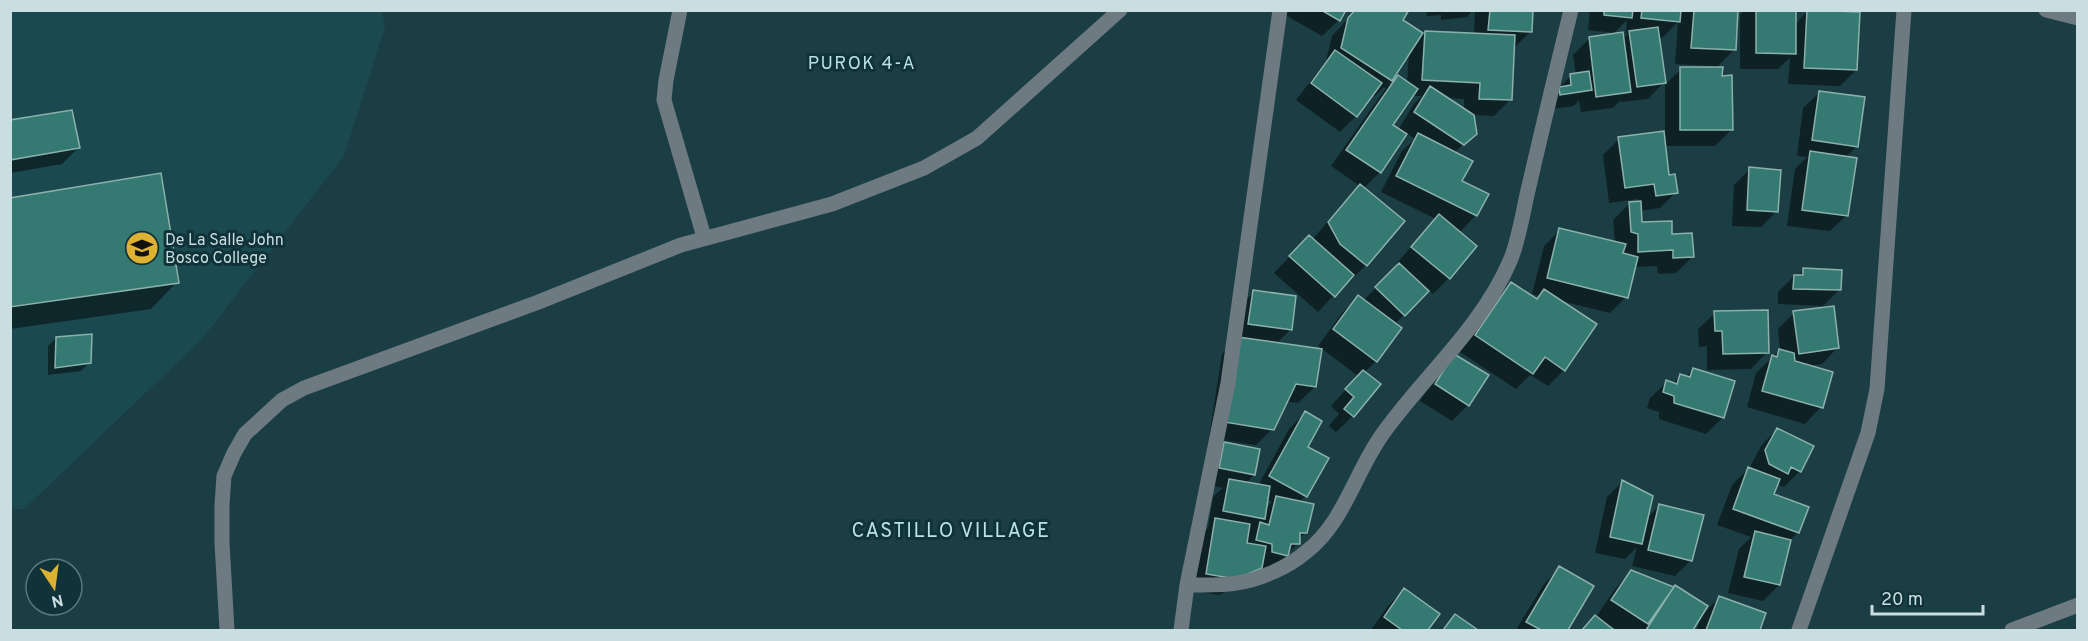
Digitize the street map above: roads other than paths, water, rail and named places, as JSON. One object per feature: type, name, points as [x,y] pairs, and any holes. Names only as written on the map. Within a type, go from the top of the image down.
[{"type":"street","points":[[680,10],[664,100],[704,237]]},
{"type":"street","points":[[227,630],[222,543],[224,476],[245,434],[282,400],[304,388],[536,303],[681,244],[832,204],[924,168],[977,138],[1120,10]]},
{"type":"street","points":[[1180,630],[1228,383],[1280,10]]},
{"type":"street","points":[[1187,585],[1236,583],[1255,578],[1281,569],[1319,542],[1334,525],[1366,458],[1383,432],[1465,334],[1491,298],[1511,260],[1571,10]]},
{"type":"street","points":[[1799,630],[1868,433],[1877,389],[1904,10]]},
{"type":"street","points":[[2046,10],[2078,18]]},
{"type":"street","points":[[2012,630],[2078,605]]},
{"type":"place","name":"De La Salle John Bosco College","points":[[142,248]]},
{"type":"district","name":"PUROK 4-A","points":[[862,63]]},
{"type":"district","name":"CASTILLO VILLAGE","points":[[951,530]]}]
